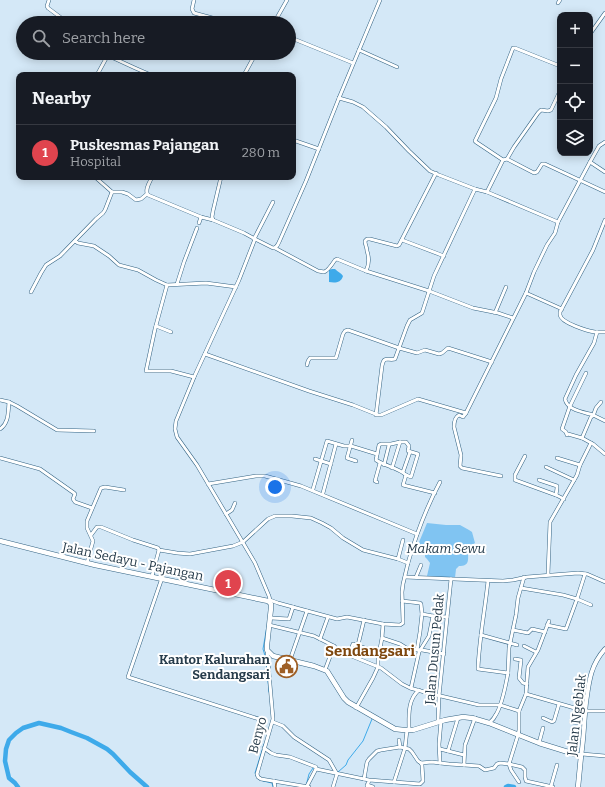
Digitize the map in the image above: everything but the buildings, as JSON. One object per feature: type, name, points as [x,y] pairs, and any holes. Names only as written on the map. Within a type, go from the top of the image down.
[{"type":"main road","name":"Jalan Sedayu - Pajangan","points":[[0,541],[87,563],[270,601]]},
{"type":"main road","points":[[270,601],[271,605],[267,650],[272,656],[326,670],[346,700],[356,708],[396,729],[414,730],[439,721],[468,717],[489,723],[539,743],[582,755]]},
{"type":"main road","name":"Jalan Ngeblak","points":[[579,787],[588,685],[590,675],[598,658],[605,649]]},
{"type":"street","points":[[50,0],[47,4],[48,8],[59,16]]},
{"type":"street","points":[[194,0],[192,10],[194,13],[205,16]]},
{"type":"street","points":[[278,16],[287,0]]},
{"type":"street","points":[[275,248],[280,240],[319,149],[380,0]]},
{"type":"street","points":[[593,30],[605,13]]},
{"type":"street","points":[[296,40],[353,64]]},
{"type":"street","points":[[557,65],[513,48],[501,79],[496,98],[475,141],[505,159],[534,173],[537,172],[542,164],[545,164],[605,192]]},
{"type":"street","points":[[359,50],[397,67]]},
{"type":"street","points":[[99,72],[105,60]]},
{"type":"street","points":[[117,60],[144,72]]},
{"type":"street","points":[[246,72],[252,60]]},
{"type":"street","points":[[487,192],[505,159],[538,113],[541,110],[551,110],[557,97]]},
{"type":"street","points":[[339,98],[353,102],[362,107],[386,127],[409,151],[436,174],[487,192],[558,222]]},
{"type":"street","points":[[296,141],[319,149]]},
{"type":"street","points":[[501,476],[462,468],[460,466],[461,455],[454,424],[458,415],[463,417],[466,413],[526,293],[534,272],[558,222],[599,146],[605,142]]},
{"type":"street","points":[[590,162],[605,172]]},
{"type":"street","points":[[366,271],[368,268],[368,261],[365,241],[370,239],[397,246],[399,245],[436,174]]},
{"type":"street","points":[[98,180],[112,192],[122,192],[128,194],[134,199],[141,199],[147,194]]},
{"type":"street","points":[[147,194],[146,190],[151,180]]},
{"type":"street","points":[[213,220],[213,211],[220,180]]},
{"type":"street","points":[[376,415],[384,360],[395,358],[410,320],[422,313],[434,276],[475,189]]},
{"type":"street","points":[[31,292],[46,265],[60,256],[103,213],[112,192]]},
{"type":"street","points":[[147,194],[244,233],[322,272],[325,272],[337,259],[366,271],[428,291],[473,308],[495,312],[513,318]]},
{"type":"street","points":[[273,202],[254,239],[236,287],[194,377],[176,422],[175,429],[177,437],[197,465],[255,563],[270,596],[270,601],[337,619],[347,617],[383,624],[402,624],[403,584],[408,564],[417,534],[440,482]]},
{"type":"street","points":[[199,223],[201,217]]},
{"type":"street","points":[[605,220],[593,250],[560,315],[560,317],[566,321],[586,330],[605,332]]},
{"type":"street","points":[[177,284],[197,228]]},
{"type":"street","points":[[75,240],[78,243],[94,246],[119,265],[138,270],[167,284],[206,283],[236,287]]},
{"type":"street","points":[[402,240],[444,256]]},
{"type":"street","points":[[167,284],[146,371],[171,371],[194,377]]},
{"type":"street","points":[[495,312],[506,287]]},
{"type":"street","points":[[526,293],[562,309]]},
{"type":"street","points":[[156,326],[171,332]]},
{"type":"street","points":[[307,365],[310,358],[336,358],[343,334],[348,330],[417,354],[425,350],[439,354],[448,348],[492,362]]},
{"type":"street","points":[[596,332],[594,343],[576,375],[565,399],[566,404],[576,410],[605,421]]},
{"type":"street","points":[[205,354],[353,405],[376,415],[381,415],[418,399],[466,413]]},
{"type":"street","points":[[586,373],[570,406],[562,429],[567,435],[582,438],[605,454]]},
{"type":"street","points":[[0,400],[17,406],[57,430],[94,431]]},
{"type":"street","points":[[0,429],[6,422],[9,402]]},
{"type":"street","points":[[582,438],[591,417],[601,402]]},
{"type":"street","points":[[352,440],[347,458],[356,461]]},
{"type":"street","points":[[313,489],[326,441],[344,446],[351,446],[377,454]]},
{"type":"street","points":[[392,468],[400,442]]},
{"type":"street","points":[[410,452],[418,454],[411,477],[405,474],[392,468],[384,464],[380,463],[376,460],[379,445],[406,442],[409,446],[408,451],[410,452],[405,474],[403,485],[435,493]]},
{"type":"street","points":[[548,574],[550,522],[577,475],[580,465],[591,443]]},
{"type":"street","points":[[323,493],[336,444]]},
{"type":"street","points":[[384,464],[389,444]]},
{"type":"street","points":[[525,456],[515,475],[515,480],[564,499]]},
{"type":"street","points":[[0,458],[44,471],[74,493],[73,499],[75,502],[92,508]]},
{"type":"street","points":[[557,458],[580,465]]},
{"type":"street","points":[[315,459],[331,464]]},
{"type":"street","points":[[377,482],[374,481],[380,463]]},
{"type":"street","points":[[546,466],[574,480]]},
{"type":"street","points":[[208,484],[256,476],[265,476],[301,486],[417,534]]},
{"type":"street","points":[[538,480],[557,486],[556,495]]},
{"type":"street","points":[[87,563],[93,542],[87,521],[102,487],[124,490]]},
{"type":"street","points":[[310,487],[328,495]]},
{"type":"street","points":[[226,514],[232,510],[235,503]]},
{"type":"street","points":[[91,535],[97,527],[102,527],[133,540],[158,548],[159,550],[190,554],[233,546],[243,542],[272,516],[303,517],[322,522],[343,538],[363,550],[408,564]]},
{"type":"street","points":[[398,560],[404,540]]},
{"type":"street","points":[[152,576],[159,550]]},
{"type":"street","points":[[416,577],[421,565]]},
{"type":"street","points":[[405,577],[508,581],[548,574],[578,573],[585,574],[605,582]]},
{"type":"street","points":[[547,625],[566,630],[585,574]]},
{"type":"street","points":[[489,723],[495,717],[504,691],[508,673],[510,643],[516,620],[518,598],[524,577]]},
{"type":"street","points":[[162,578],[128,676],[265,721]]},
{"type":"street","name":"Jalan Dusun Pedak","points":[[440,763],[439,696],[451,579]]},
{"type":"street","points":[[488,581],[478,669],[508,673]]},
{"type":"street","points":[[521,588],[563,595],[591,604]]},
{"type":"street","points":[[402,601],[421,603],[422,614],[418,654],[411,688]]},
{"type":"street","points":[[270,618],[289,619],[293,607]]},
{"type":"street","points":[[290,660],[307,611]]},
{"type":"street","points":[[422,614],[447,617]]},
{"type":"street","points":[[418,650],[423,646],[430,632],[433,616]]},
{"type":"street","points":[[320,639],[328,617]]},
{"type":"street","points":[[358,645],[364,620]]},
{"type":"street","points":[[519,782],[509,764],[519,730],[519,711],[526,694],[528,667],[538,650],[549,621]]},
{"type":"street","points":[[356,708],[378,667],[383,624]]},
{"type":"street","points":[[269,625],[314,636],[334,646],[339,651],[381,668],[402,684],[411,688],[479,705],[500,704],[519,711]]},
{"type":"street","points":[[513,630],[525,634],[528,634],[532,629],[545,632]]},
{"type":"street","points":[[481,635],[517,645]]},
{"type":"street","points":[[382,638],[400,644],[406,649],[444,654]]},
{"type":"street","points":[[349,655],[353,644],[379,653]]},
{"type":"street","points":[[326,670],[334,646]]},
{"type":"street","points":[[524,646],[536,652]]},
{"type":"street","name":"Benyo","points":[[267,650],[273,722],[257,774],[261,779],[307,786]]},
{"type":"street","points":[[508,658],[521,660],[519,678],[523,683],[527,684]]},
{"type":"street","points":[[397,784],[405,748],[411,701],[413,696],[419,690]]},
{"type":"street","points":[[526,694],[585,711],[605,711]]},
{"type":"street","points":[[543,718],[552,722],[554,721],[559,704]]},
{"type":"street","points":[[448,751],[458,718]]},
{"type":"street","points":[[464,765],[465,745],[475,718]]},
{"type":"street","points":[[273,722],[283,726],[294,737],[329,760],[338,774]]},
{"type":"street","points":[[570,722],[584,723]]},
{"type":"street","points":[[539,743],[543,728]]},
{"type":"street","points":[[399,740],[400,747]]},
{"type":"street","points":[[364,779],[367,762],[372,756],[378,751],[400,747],[410,750],[418,761],[422,763],[432,762],[479,766],[485,770],[494,768],[500,763],[522,767],[525,770],[526,781],[552,786],[557,765]]},
{"type":"street","points":[[264,748],[276,755],[290,757],[314,766],[317,769],[369,780],[397,784],[421,783],[422,763]]},
{"type":"street","points":[[440,750],[464,755]]},
{"type":"street","points":[[582,755],[605,756]]},
{"type":"street","points":[[307,786],[317,769]]},
{"type":"street","points":[[333,787],[338,774]]},
{"type":"street","points":[[369,780],[367,786],[374,787]]},
{"type":"street","points":[[274,781],[275,787]]},
{"type":"green space","name":"Makam Sewu","points":[[427,523],[460,525],[472,532],[475,543],[470,546],[468,551],[468,562],[467,564],[459,566],[456,569],[455,578],[427,576],[430,563],[425,557],[425,554],[419,552],[417,547]]},
{"type":"shaded area","points":[[335,269],[343,276],[339,281],[329,282],[329,270]]},
{"type":"waterway","points":[[267,626],[263,649],[266,659],[269,692]]},
{"type":"waterway","points":[[338,772],[346,765],[348,760],[363,741],[372,719]]},
{"type":"waterway","points":[[18,787],[9,778],[5,761],[6,749],[9,740],[16,733],[23,728],[39,723],[61,728],[87,738],[107,749],[147,787]]},
{"type":"waterway","points":[[260,780],[257,778],[255,773],[264,744]]},
{"type":"waterway","points":[[306,786],[309,774],[313,768],[315,768]]},
{"type":"waterway","points":[[263,781],[272,783],[273,787]]},
{"type":"waterway","points":[[506,787],[514,787]]},
{"type":"place","name":"Puskesmas Pajangan","points":[[228,583]]},
{"type":"place","name":"Kantor Kalurahan Sendangsari","points":[[286,666]]},
{"type":"district","name":"Sendangsari","points":[[370,651]]}]
